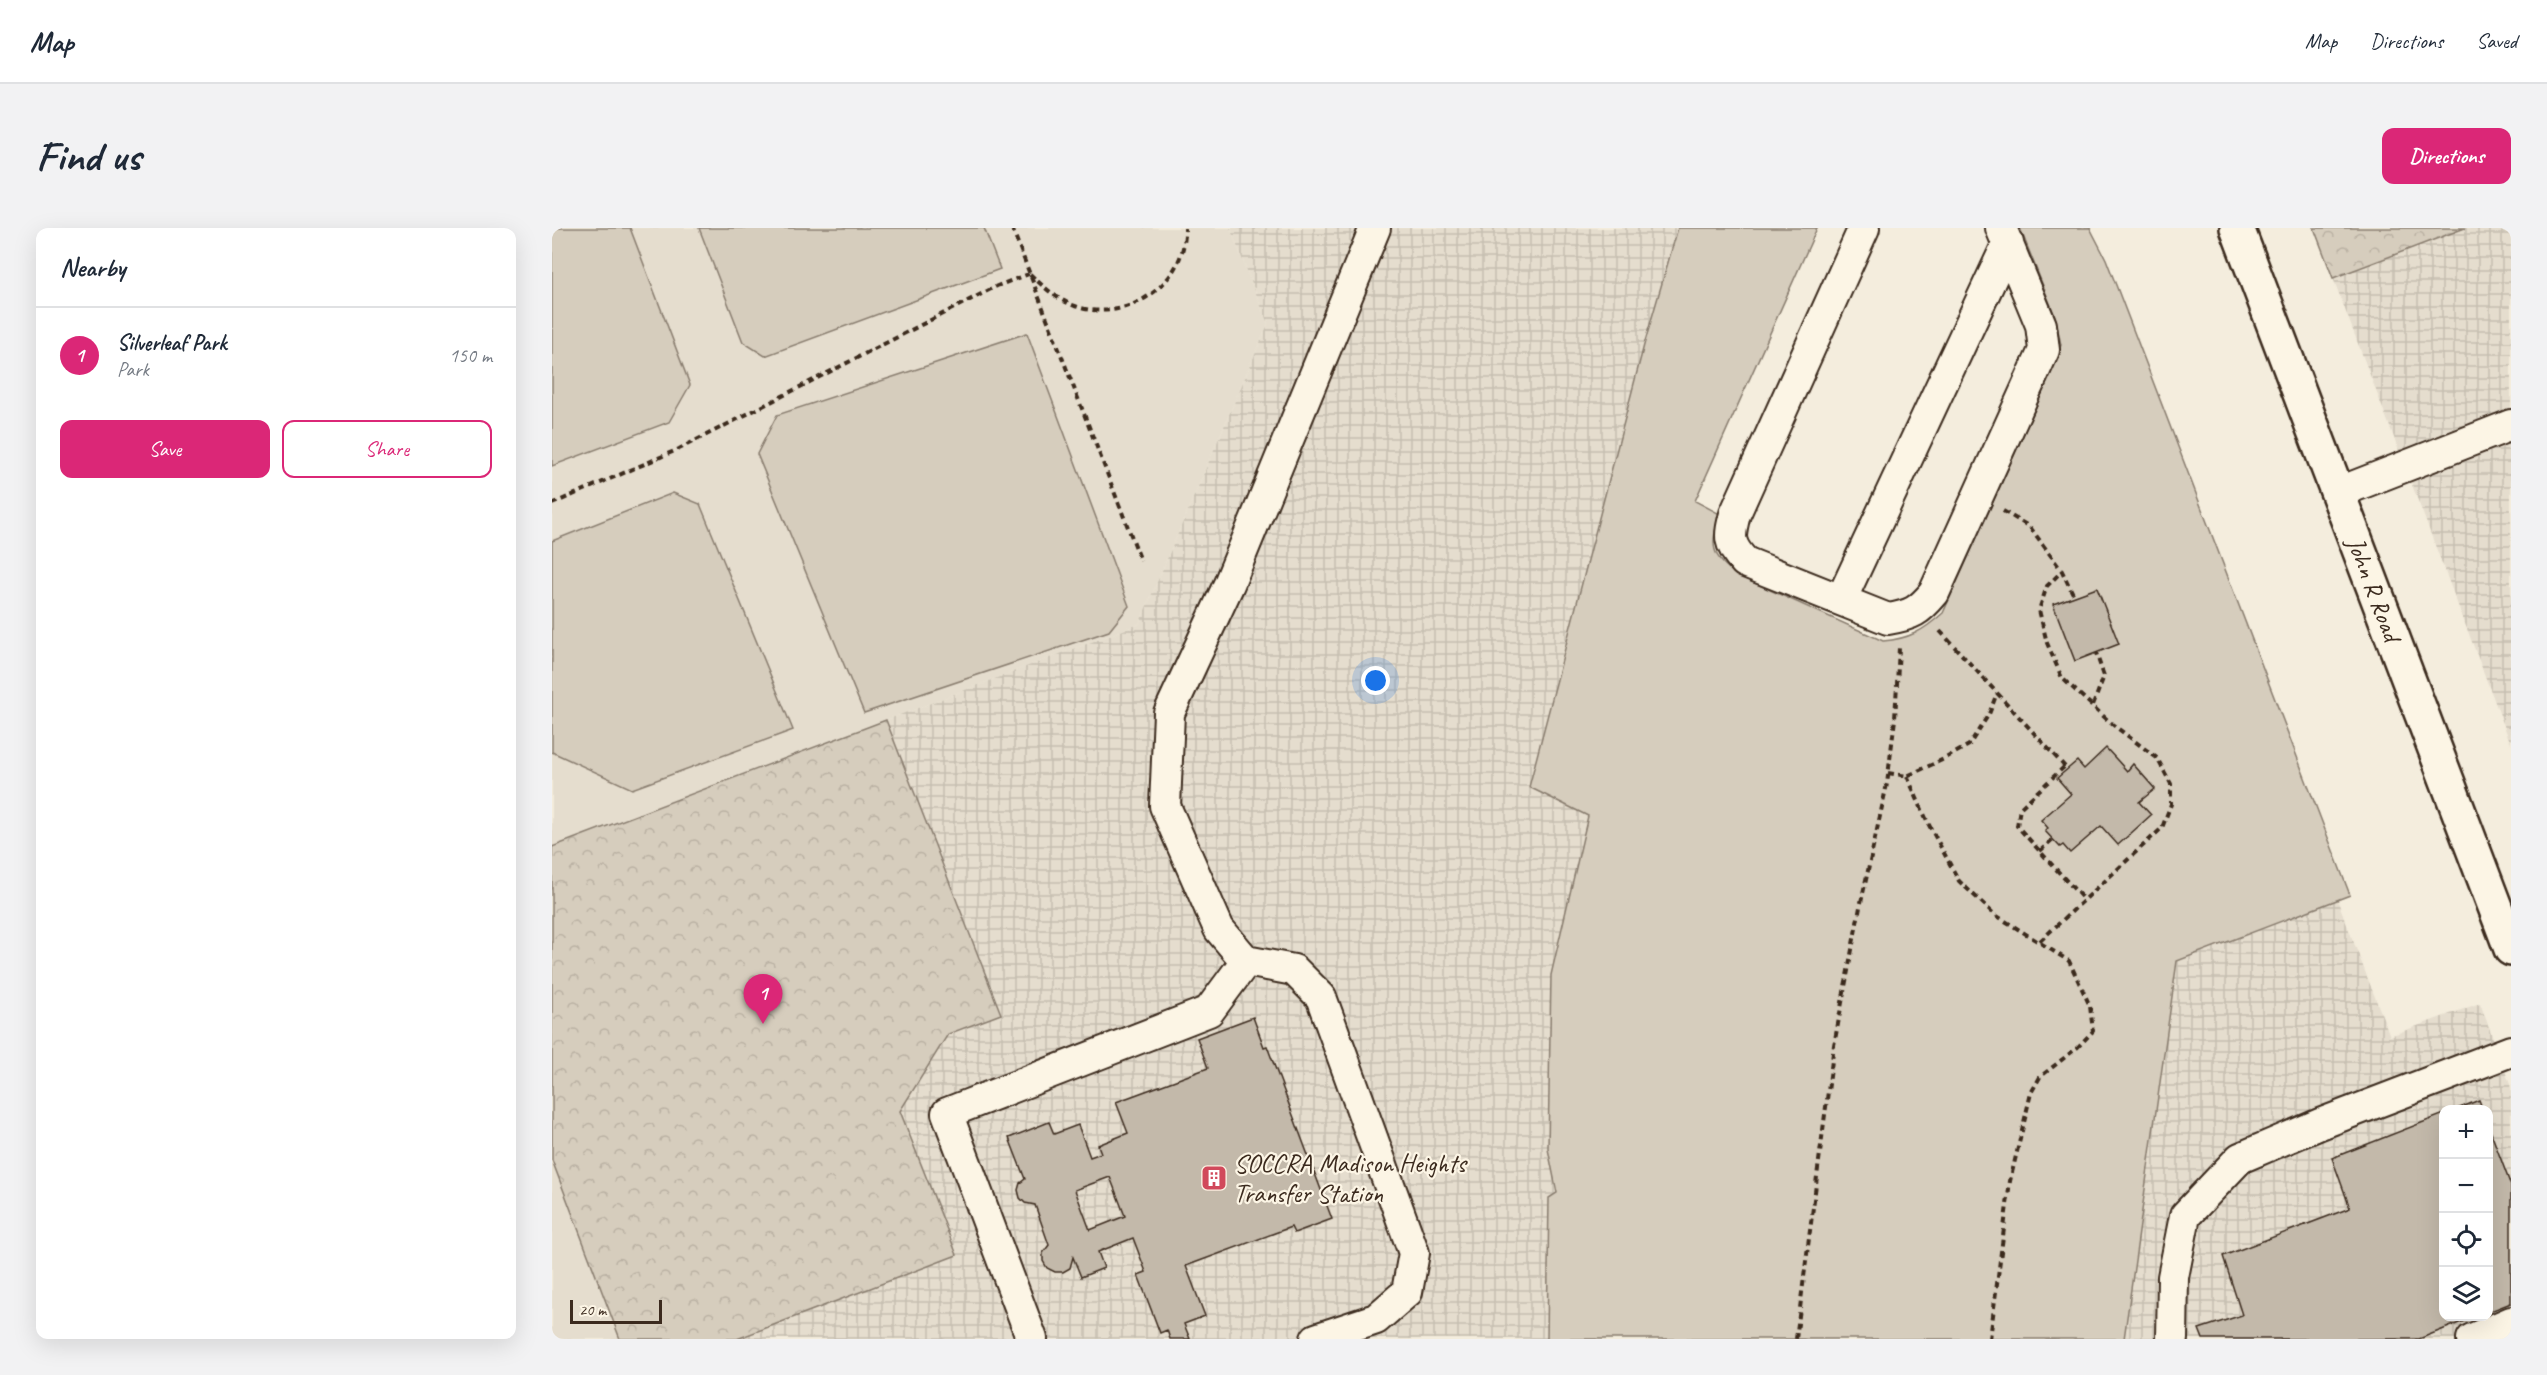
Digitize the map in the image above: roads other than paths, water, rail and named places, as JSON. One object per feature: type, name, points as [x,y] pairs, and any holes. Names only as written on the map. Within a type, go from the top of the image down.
[{"type":"main road","name":"John R Road","points":[[2237,228],[2511,949]]},
{"type":"lane","points":[[1317,1339],[1376,1329],[1407,1292],[1414,1252],[1320,997],[1294,970],[1246,961],[1219,929],[1165,806],[1169,712],[1229,584],[1375,228]]},
{"type":"lane","points":[[1864,228],[1735,514],[1729,536],[1734,551],[1745,562],[1888,619],[1906,616],[1921,609],[1934,593],[2044,350],[2041,325],[2005,235]]},
{"type":"lane","points":[[1841,600],[2005,235]]},
{"type":"lane","points":[[2337,493],[2511,425]]},
{"type":"lane","points":[[1032,1339],[947,1113],[1209,1011],[1246,961]]},
{"type":"lane","points":[[2172,1339],[2173,1277],[2185,1216],[2240,1158],[2320,1124],[2511,1051]]},
{"type":"lane","points":[[2472,1339],[2511,1322]]},
{"type":"place","name":"Silverleaf Park","points":[[763,1024]]},
{"type":"place","name":"SOCCRA Madison Heights Transfer Station","points":[[1214,1178]]}]
